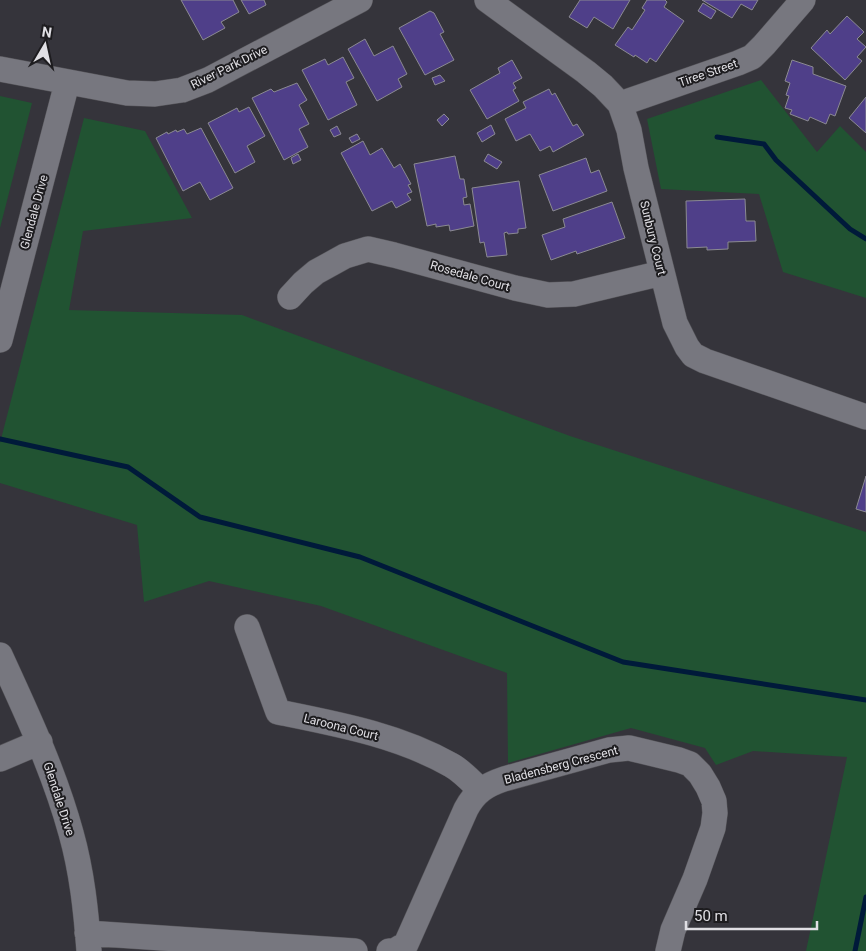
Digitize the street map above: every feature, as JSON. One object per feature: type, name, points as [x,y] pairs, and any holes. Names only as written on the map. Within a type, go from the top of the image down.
[{"type":"street","name":"River Park Drive","points":[[0,69],[127,94],[155,94],[182,90],[208,80],[360,0]]},
{"type":"street","name":"Sunbury Court","points":[[487,0],[586,72],[620,104],[629,130],[636,168],[674,322],[686,347],[705,362],[866,417]]},
{"type":"street","name":"Tiree Street","points":[[620,104],[738,63],[752,56],[803,0]]},
{"type":"street","name":"Glendale Drive","points":[[0,340],[67,83]]},
{"type":"street","name":"Rosedale Court","points":[[290,297],[316,272],[345,256],[368,249],[548,296],[574,294],[662,273]]},
{"type":"street","name":"Laroona Court","points":[[247,627],[278,712],[366,731],[416,748],[451,765],[480,790]]},
{"type":"street","name":"Glendale Drive","points":[[0,655],[40,742],[72,834],[83,888],[88,942]]},
{"type":"street","points":[[0,759],[40,742]]},
{"type":"street","name":"Bladensberg Crescent","points":[[403,949],[466,809],[480,790],[504,779],[616,749],[629,748],[648,751],[690,764],[700,774],[714,801],[715,814],[708,842],[673,930],[668,951]]},
{"type":"street","points":[[88,942],[355,951]]},
{"type":"green space","points":[[761,80],[817,152],[840,126],[866,152],[866,298],[783,272],[759,194],[661,189],[647,119]]},
{"type":"green space","points":[[0,96],[32,103],[0,228]]},
{"type":"green space","points":[[84,118],[145,131],[192,218],[83,231],[69,310],[242,315],[570,436],[866,532],[866,951],[806,951],[847,757],[753,751],[716,765],[705,748],[631,728],[508,763],[507,673],[321,606],[209,581],[144,602],[137,525],[0,483],[0,443]]},
{"type":"building","points":[[181,0],[233,0],[239,12],[221,22],[225,28],[203,40]]},
{"type":"building","points":[[241,0],[264,0],[266,5],[249,14]]},
{"type":"building","points":[[580,0],[630,0],[613,29],[594,17],[587,28],[569,17]]},
{"type":"building","points":[[647,0],[665,0],[667,2],[664,7],[684,21],[656,62],[650,58],[647,63],[615,45],[628,27],[632,30],[645,10],[642,8]]},
{"type":"building","points":[[702,0],[758,0],[752,10],[741,4],[732,18]]},
{"type":"building","points":[[703,3],[716,11],[711,19],[698,11]]},
{"type":"building","points":[[430,11],[434,13],[444,32],[440,34],[454,60],[425,75],[399,28]]},
{"type":"building","points":[[847,16],[864,32],[857,39],[866,47],[857,57],[862,61],[845,80],[811,48],[827,30],[830,34]]},
{"type":"building","points":[[365,39],[374,56],[393,46],[407,74],[398,79],[402,87],[377,101],[348,49]]},
{"type":"building","points":[[343,57],[354,78],[346,82],[357,105],[328,120],[302,70],[325,59],[328,65]]},
{"type":"building","points":[[512,60],[522,78],[513,83],[516,88],[513,90],[519,101],[487,119],[470,90],[500,73],[498,68]]},
{"type":"building","points":[[792,60],[813,67],[813,74],[846,86],[835,116],[830,114],[826,124],[810,117],[808,121],[790,114],[792,110],[785,108],[789,96],[786,95],[790,83],[785,81]]},
{"type":"building","points":[[440,75],[445,81],[435,85],[432,78]]},
{"type":"building","points":[[297,83],[307,100],[299,105],[309,124],[299,129],[308,147],[284,160],[252,98],[271,89],[274,92]]},
{"type":"building","points":[[549,89],[552,95],[555,93],[573,126],[577,124],[584,135],[553,152],[550,146],[540,151],[530,134],[516,141],[505,119],[526,108],[523,102]]},
{"type":"building","points":[[866,97],[866,133],[849,118]]},
{"type":"building","points":[[249,107],[265,136],[247,146],[255,162],[235,173],[208,123],[237,108],[239,112]]},
{"type":"building","points":[[444,114],[449,119],[442,126],[437,120]]},
{"type":"building","points":[[491,125],[495,134],[482,142],[477,133]]},
{"type":"building","points":[[337,126],[341,134],[334,137],[330,130]]},
{"type":"building","points":[[201,128],[233,188],[210,200],[200,182],[183,191],[156,138],[176,130],[177,132],[184,129],[187,134]]},
{"type":"building","points":[[357,134],[360,139],[352,143],[349,138]]},
{"type":"building","points":[[363,141],[370,155],[382,148],[394,168],[400,164],[411,184],[408,185],[412,192],[407,194],[411,200],[396,208],[392,201],[372,211],[341,153]]},
{"type":"building","points":[[298,154],[301,160],[293,164],[291,158]]},
{"type":"building","points":[[488,154],[502,162],[497,169],[484,161]]},
{"type":"building","points":[[455,156],[460,179],[464,179],[467,197],[463,198],[464,205],[470,204],[474,226],[450,231],[449,225],[436,227],[436,224],[427,226],[414,164]]},
{"type":"building","points":[[586,158],[591,173],[599,170],[607,191],[553,211],[539,175]]},
{"type":"building","points":[[519,181],[526,228],[518,229],[518,233],[504,233],[507,255],[487,257],[484,242],[480,243],[472,188]]},
{"type":"building","points":[[745,199],[746,221],[755,221],[756,241],[728,242],[728,249],[707,250],[707,247],[687,248],[686,201]]},
{"type":"building","points":[[612,202],[625,238],[577,254],[576,251],[551,260],[542,235],[565,227],[563,219]]},
{"type":"building","points":[[866,476],[866,512],[856,509]]},
{"type":"waterway","points":[[717,137],[764,144],[776,160],[850,229],[866,239]]},
{"type":"waterway","points":[[0,439],[128,467],[200,517],[360,557],[623,662],[866,700]]},
{"type":"waterway","points":[[855,951],[866,897]]}]
